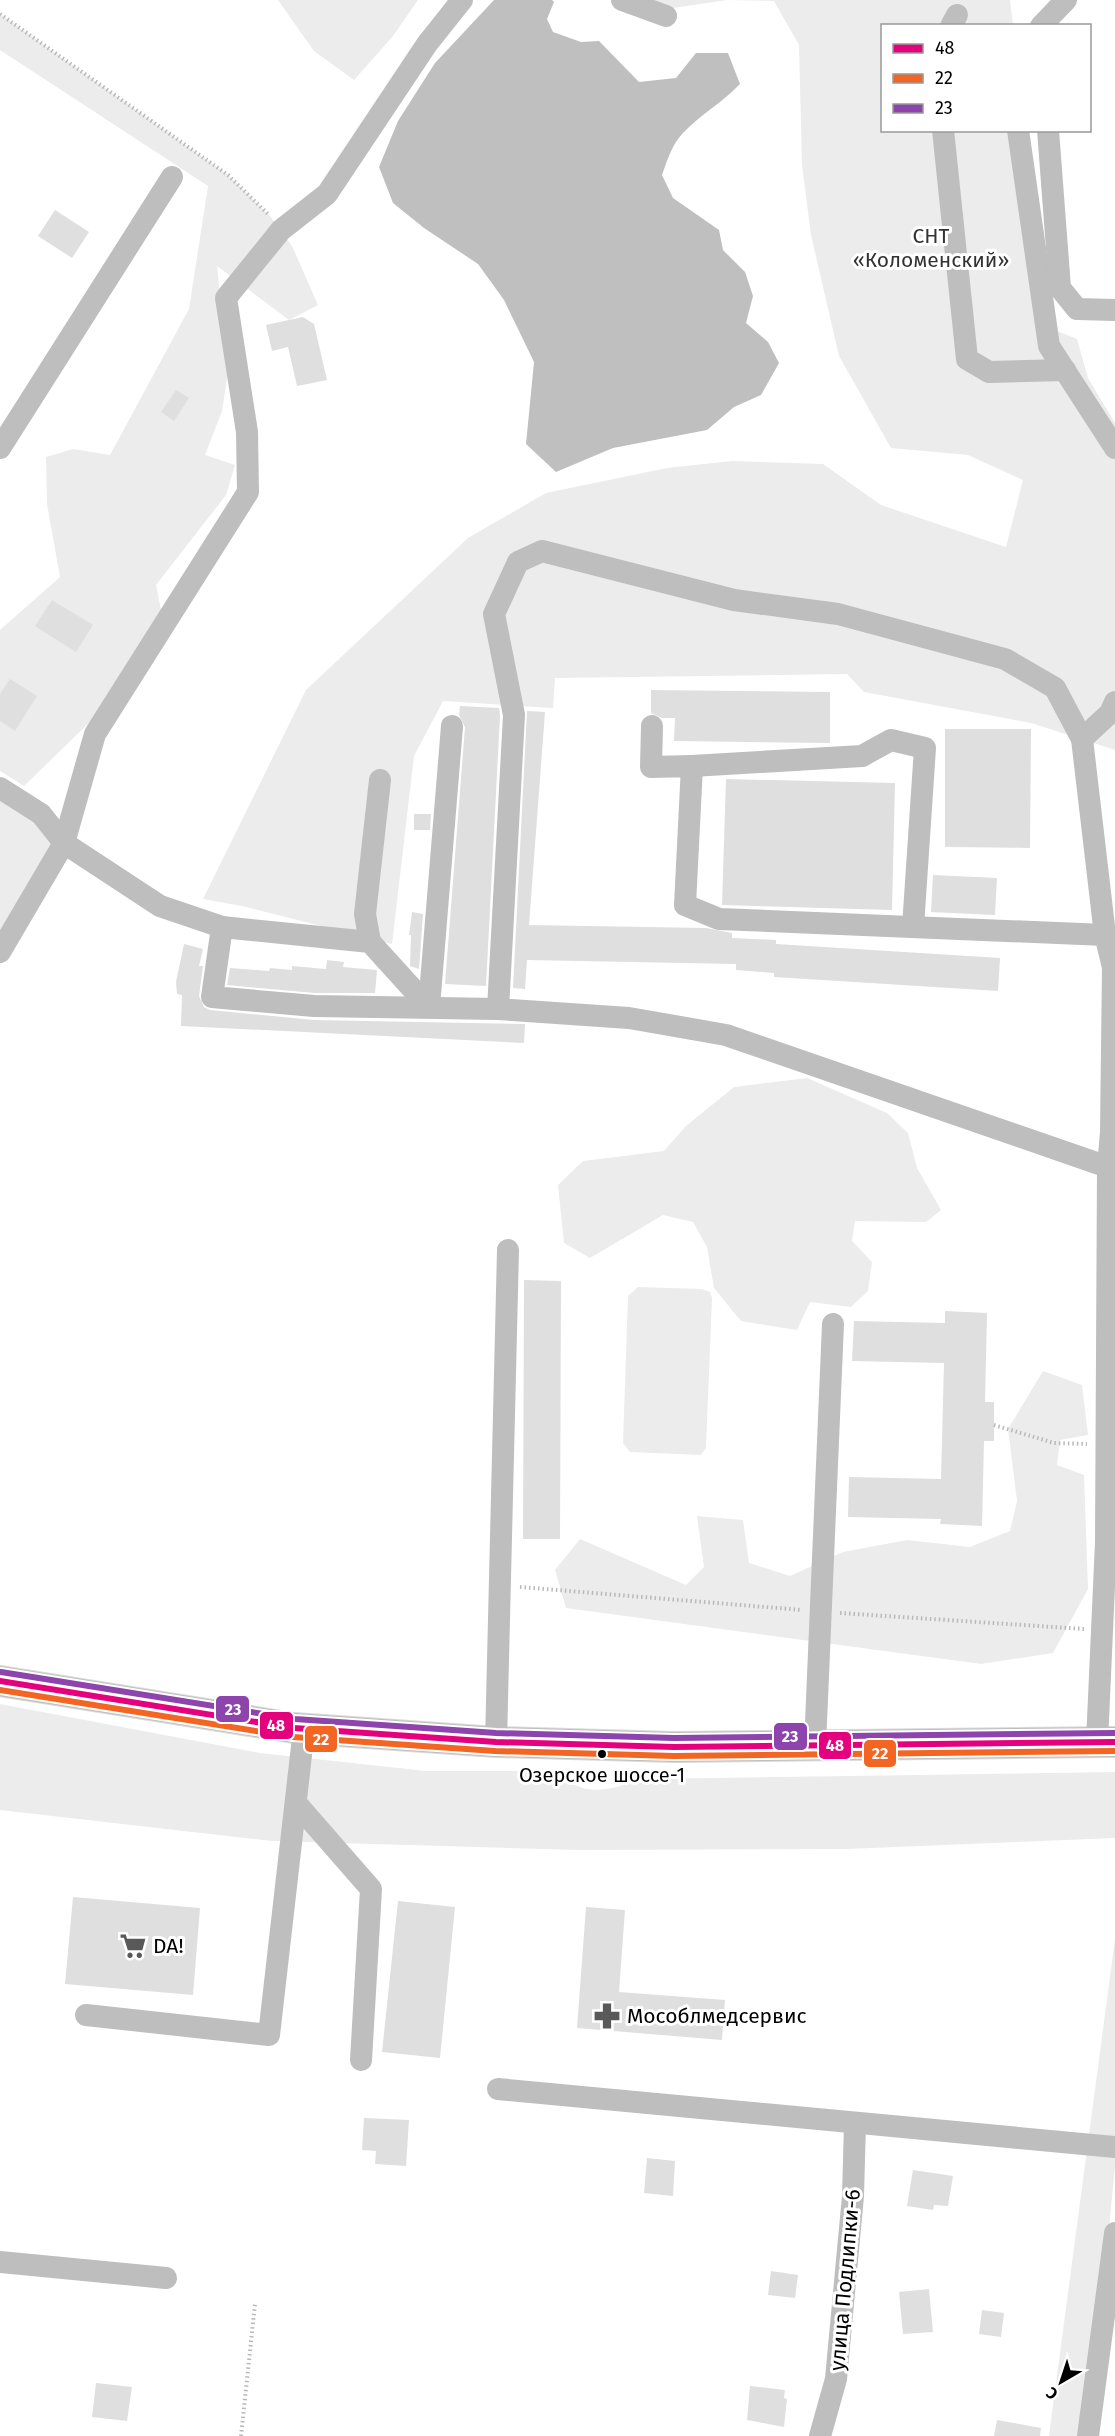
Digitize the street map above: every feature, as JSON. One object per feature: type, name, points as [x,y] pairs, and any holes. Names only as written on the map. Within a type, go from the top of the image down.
[{"type":"main road","points":[[0,1681],[304,1729],[496,1742],[596,1746],[815,1746],[1106,1742]]},
{"type":"street","points":[[0,952],[64,843],[95,734],[248,492],[247,432],[226,298],[281,230],[327,194],[427,44],[462,0]]},
{"type":"street","points":[[622,0],[666,16]]},
{"type":"street","points":[[1043,24],[1066,0]]},
{"type":"street","points":[[943,132],[967,359],[989,372],[1065,370]]},
{"type":"street","points":[[1018,132],[1043,318],[1049,346],[1115,448]]},
{"type":"street","points":[[1048,132],[1060,288],[1077,309],[1115,310]]},
{"type":"street","points":[[0,448],[172,177]]},
{"type":"street","points":[[498,1009],[514,715],[494,614],[518,562],[542,551],[734,600],[838,614],[1005,659],[1055,687],[1082,739],[1105,935],[1113,967],[1112,1167],[1106,1444],[1110,1564],[1106,1742]]},
{"type":"street","points":[[1082,739],[1110,713],[1115,702]]},
{"type":"street","points":[[429,1007],[452,726]]},
{"type":"street","points":[[652,726],[651,766],[692,766],[862,756],[891,740],[925,747],[913,927]]},
{"type":"street","points":[[692,766],[685,905],[719,919],[1105,935]]},
{"type":"street","points":[[380,780],[365,914],[370,942],[429,1007]]},
{"type":"street","points":[[0,788],[41,814],[64,843],[160,906],[222,927],[370,942]]},
{"type":"street","points":[[222,927],[212,997],[314,1006],[498,1009],[629,1018],[726,1035],[1112,1167]]},
{"type":"street","points":[[496,1742],[508,1250]]},
{"type":"street","points":[[815,1746],[833,1324]]},
{"type":"street","points":[[86,2015],[269,2035],[304,1729]]},
{"type":"street","points":[[296,1803],[371,1888],[361,2060]]},
{"type":"street","points":[[498,2089],[1115,2147]]},
{"type":"street","name":"улица Подлипки-6","points":[[820,2436],[836,2379],[853,2196],[855,2123]]},
{"type":"street","points":[[1088,2436],[1111,2289],[1115,2233]]},
{"type":"street","points":[[0,2262],[166,2278]]},
{"type":"path","points":[[0,14],[228,175],[281,230]]},
{"type":"path","points":[[994,1425],[1054,1443],[1106,1444]]},
{"type":"path","points":[[241,2436],[255,2304]]},
{"type":"green space","points":[[278,0],[418,0],[393,36],[354,80],[314,51]]},
{"type":"green space","points":[[640,0],[727,0],[667,9]]},
{"type":"green space","name":"СНТ «Коломенский»","points":[[727,0],[1010,0],[1013,24],[881,24],[881,132],[1028,132],[1057,331],[1077,339],[1088,378],[1115,423],[1115,750],[1031,723],[864,692],[847,674],[555,678],[553,708],[443,701],[414,756],[392,944],[242,906],[203,899],[306,690],[468,538],[546,493],[667,468],[732,461],[823,464],[881,505],[1006,547],[1023,480],[968,455],[891,448],[839,356],[811,235],[802,165],[799,45],[774,1]]},
{"type":"green space","points":[[0,14],[228,175],[270,216],[292,246],[318,305],[289,320],[217,266],[228,372],[222,411],[205,455],[235,465],[226,495],[156,585],[161,610],[95,717],[24,786],[0,771],[0,630],[60,577],[47,504],[46,457],[73,449],[110,455],[189,309],[208,186],[0,50]]},
{"type":"green space","points":[[0,788],[64,843],[0,952]]},
{"type":"green space","points":[[807,1078],[887,1113],[908,1133],[917,1168],[941,1210],[926,1222],[855,1221],[852,1241],[872,1262],[868,1291],[851,1307],[810,1302],[797,1330],[741,1321],[714,1288],[707,1247],[693,1222],[663,1215],[590,1258],[564,1243],[558,1185],[583,1161],[664,1151],[686,1126],[734,1087]]},
{"type":"green space","points":[[638,1287],[702,1289],[710,1292],[712,1298],[706,1448],[701,1455],[630,1452],[623,1443],[628,1296]]},
{"type":"green space","points":[[1043,1371],[1082,1385],[1088,1435],[1060,1440],[1057,1465],[1084,1475],[1088,1589],[1053,1653],[981,1664],[566,1608],[555,1570],[580,1539],[686,1585],[704,1567],[697,1516],[743,1520],[749,1563],[790,1576],[843,1552],[907,1540],[970,1547],[1010,1531],[1017,1501],[1008,1429]]},
{"type":"green space","points":[[0,1704],[260,1753],[426,1771],[545,1771],[580,1787],[594,1790],[619,1786],[641,1779],[1115,1772],[1115,1838],[846,1849],[579,1850],[272,1841],[0,1810]]},
{"type":"green space","points":[[1115,1939],[1115,2166],[1101,2310],[1082,2436],[1049,2436]]},
{"type":"shaded area","points":[[494,0],[552,0],[554,2],[547,19],[553,32],[581,42],[599,41],[639,82],[676,78],[696,53],[728,53],[740,84],[679,137],[662,175],[673,198],[719,230],[723,250],[745,272],[753,296],[746,323],[768,342],[779,363],[761,395],[734,407],[707,430],[613,448],[556,472],[526,444],[534,362],[504,300],[478,264],[424,228],[393,203],[379,167],[398,121],[435,63]]},
{"type":"building","points":[[55,210],[89,232],[72,258],[38,236]]},
{"type":"building","points":[[303,317],[314,324],[327,380],[297,386],[288,347],[272,351],[266,325]]},
{"type":"building","points":[[176,390],[189,398],[174,421],[161,412]]},
{"type":"building","points":[[52,600],[93,625],[76,652],[35,626]]},
{"type":"building","points":[[10,679],[37,696],[15,731],[0,721],[0,694]]},
{"type":"building","points":[[651,690],[830,692],[830,743],[674,741],[675,718],[662,718],[651,713]]},
{"type":"building","points":[[460,706],[499,708],[500,716],[486,986],[445,984],[465,727],[459,715]]},
{"type":"building","points":[[527,711],[545,712],[529,925],[706,928],[732,933],[732,938],[776,940],[776,944],[1000,958],[998,991],[774,977],[774,973],[736,970],[736,964],[527,960],[525,989],[513,988]]},
{"type":"building","points":[[945,729],[1031,729],[1030,848],[945,847]]},
{"type":"building","points":[[726,779],[895,783],[892,910],[722,905]]},
{"type":"building","points":[[414,814],[431,814],[430,830],[414,830]]},
{"type":"building","points":[[933,875],[997,878],[995,915],[931,912]]},
{"type":"building","points":[[412,912],[423,914],[419,969],[410,966],[411,935],[409,935]]},
{"type":"building","points":[[184,944],[203,949],[199,966],[203,966],[199,996],[204,1007],[210,1010],[314,1020],[525,1024],[524,1043],[181,1026],[182,995],[177,994],[176,982]]},
{"type":"building","points":[[327,960],[344,962],[343,967],[377,970],[375,993],[315,993],[227,985],[230,968],[269,971],[270,968],[292,970],[292,966],[326,969]]},
{"type":"building","points":[[524,1280],[561,1281],[560,1539],[523,1539]]},
{"type":"building","points":[[945,1311],[987,1313],[985,1402],[994,1402],[994,1441],[984,1441],[982,1526],[940,1524],[941,1519],[848,1517],[849,1477],[941,1479],[944,1363],[852,1361],[854,1321],[945,1323]]},
{"type":"building","name":"DA!","points":[[73,1897],[200,1908],[193,1995],[65,1984]]},
{"type":"building","points":[[398,1901],[455,1907],[440,2058],[382,2052]]},
{"type":"building","points":[[586,1907],[625,1910],[619,1992],[725,2000],[722,2040],[577,2028]]},
{"type":"building","points":[[364,2118],[409,2120],[406,2166],[375,2164],[376,2151],[362,2150]]},
{"type":"building","points":[[647,2158],[675,2161],[673,2196],[644,2193]]},
{"type":"building","points":[[913,2170],[953,2176],[948,2206],[934,2205],[933,2210],[907,2206]]},
{"type":"building","points":[[771,2271],[798,2275],[795,2298],[768,2295]]},
{"type":"building","points":[[929,2289],[933,2332],[903,2334],[899,2292]]},
{"type":"building","points":[[982,2310],[1004,2313],[1001,2337],[979,2334]]},
{"type":"building","points":[[96,2383],[132,2387],[127,2421],[92,2417]]},
{"type":"building","points":[[750,2386],[785,2390],[784,2398],[787,2399],[784,2427],[747,2420]]},
{"type":"building","points":[[997,2420],[1041,2428],[1040,2436],[994,2436]]},
{"type":"transit line","name":"23","points":[[1,1672],[295,1719],[496,1733],[674,1738],[1115,1733]]},
{"type":"transit line","name":"48","points":[[0,1681],[294,1728],[496,1742],[674,1747],[1115,1742]]},
{"type":"transit line","name":"22","points":[[0,1690],[293,1737],[495,1751],[674,1756],[1115,1751]]},
{"type":"place","name":"Озерское шоссе-1","points":[[602,1754]]},
{"type":"place","name":"DA!","points":[[133,1946]]},
{"type":"place","name":"Мособлмедсервис","points":[[607,2016]]}]
